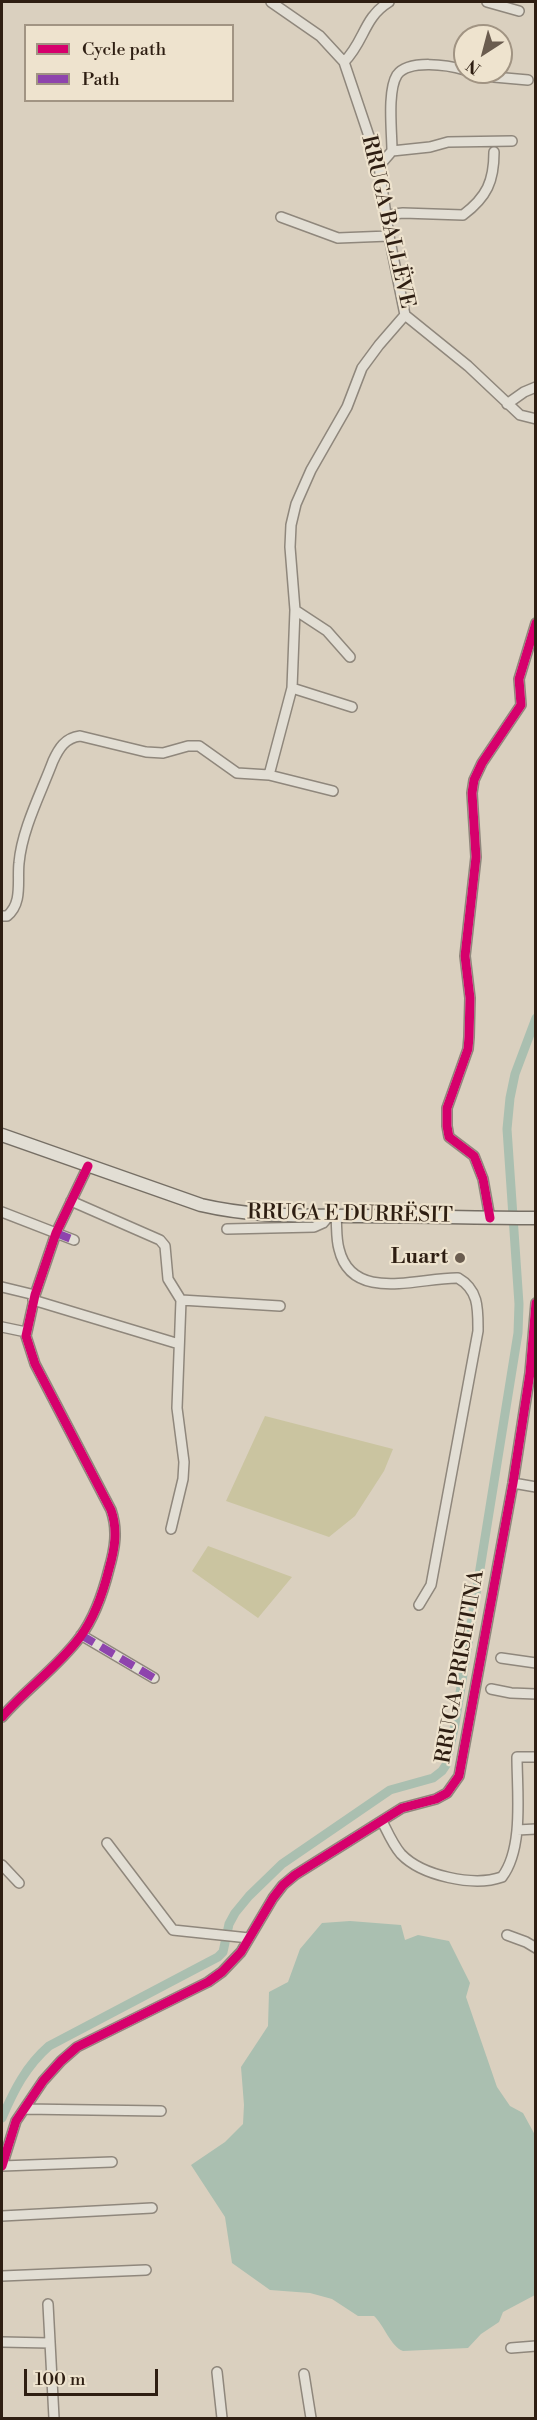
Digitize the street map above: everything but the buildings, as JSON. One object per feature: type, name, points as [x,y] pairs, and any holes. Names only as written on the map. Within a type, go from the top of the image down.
[{"type":"main road","name":"RRUGA E DURRËSIT","points":[[2,1135],[201,1205],[225,1211],[292,1217],[533,1218]]},
{"type":"street","name":"RRUGA BALLËVE","points":[[271,2],[320,36],[345,63],[379,166],[389,236],[405,315],[468,366],[520,415],[536,419]]},
{"type":"street","points":[[345,63],[356,50],[368,22],[377,9],[389,2]]},
{"type":"street","points":[[487,2],[519,11]]},
{"type":"street","points":[[379,166],[392,151],[391,113],[397,76],[406,67],[426,65],[453,67]]},
{"type":"street","points":[[513,79],[528,80]]},
{"type":"street","points":[[392,151],[430,147],[448,142],[512,141]]},
{"type":"street","points":[[388,219],[394,214],[403,213],[463,214],[477,202],[491,183],[494,171],[494,152]]},
{"type":"street","points":[[281,217],[338,238],[389,236]]},
{"type":"street","points":[[268,775],[292,688],[295,610],[290,547],[291,525],[296,504],[311,470],[347,407],[362,368],[405,315]]},
{"type":"street","points":[[507,404],[536,387]]},
{"type":"street","points":[[295,610],[327,631],[350,657]]},
{"type":"street","points":[[492,1218],[483,1179],[474,1156],[449,1137],[447,1108],[468,1049],[469,1037],[470,998],[465,957],[476,857],[472,793],[474,780],[482,763],[521,705],[519,679],[536,624]]},
{"type":"street","points":[[292,688],[352,707]]},
{"type":"street","points":[[2,915],[7,916],[16,903],[19,863],[27,832],[58,750],[71,737],[80,736],[146,752],[163,753],[188,746],[200,746],[237,773],[268,775],[333,791]]},
{"type":"street","points":[[2,1717],[62,1658],[81,1635],[94,1613],[114,1552],[116,1523],[102,1489],[35,1364],[26,1341],[34,1297],[56,1233],[88,1166]]},
{"type":"street","points":[[71,1201],[160,1240],[165,1246],[168,1279],[181,1300],[177,1408],[183,1471],[171,1529]]},
{"type":"street","points":[[2,1212],[74,1240]]},
{"type":"street","points":[[227,1229],[314,1227],[324,1223],[332,1216],[339,1250],[347,1266],[359,1278],[375,1284],[458,1278],[466,1283],[476,1298],[478,1331],[431,1585],[419,1605]]},
{"type":"street","points":[[2,1287],[179,1344]]},
{"type":"street","points":[[181,1300],[280,1306]]},
{"type":"street","name":"RRUGA PRISHTINA","points":[[2,2166],[16,2121],[43,2081],[77,2047],[208,1982],[233,1961],[283,1885],[295,1875],[402,1808],[436,1799],[447,1793],[459,1776],[513,1483],[530,1373],[536,1303]]},
{"type":"street","points":[[2,1327],[26,1332]]},
{"type":"street","points":[[513,1483],[536,1487]]},
{"type":"street","points":[[81,1635],[154,1678]]},
{"type":"street","points":[[501,1658],[536,1663]]},
{"type":"street","points":[[491,1689],[536,1694]]},
{"type":"street","points":[[382,1821],[402,1855],[429,1871],[479,1882],[502,1877],[508,1869],[517,1830],[517,1757],[536,1757]]},
{"type":"street","points":[[517,1830],[536,1829]]},
{"type":"street","points":[[107,1843],[173,1930],[249,1938]]},
{"type":"street","points":[[2,1865],[19,1883]]},
{"type":"street","points":[[507,1935],[536,1948]]},
{"type":"street","points":[[24,2109],[161,2110]]},
{"type":"street","points":[[2,2166],[112,2162]]},
{"type":"street","points":[[2,2216],[152,2208]]},
{"type":"street","points":[[2,2276],[146,2270]]},
{"type":"street","points":[[48,2304],[54,2418]]},
{"type":"street","points":[[2,2342],[49,2343]]},
{"type":"street","points":[[511,2348],[536,2346]]},
{"type":"street","points":[[217,2372],[222,2418]]},
{"type":"street","points":[[304,2374],[311,2418]]},
{"type":"shaded area","points":[[265,1416],[393,1449],[384,1471],[355,1516],[329,1537],[226,1501]]},
{"type":"shaded area","points":[[208,1546],[292,1577],[258,1618],[192,1571]]},
{"type":"shaded area","points":[[350,1921],[401,1925],[405,1940],[418,1935],[449,1941],[470,1983],[466,1997],[497,2087],[510,2106],[523,2113],[535,2135],[535,2295],[503,2312],[499,2322],[481,2334],[468,2348],[403,2351],[391,2341],[374,2316],[358,2316],[332,2299],[310,2293],[270,2290],[232,2263],[225,2217],[191,2165],[225,2142],[243,2124],[241,2067],[268,2026],[269,1992],[288,1982],[300,1949],[322,1923]]},
{"type":"waterway","points":[[2,2118],[21,2079],[49,2046],[218,1957],[223,1952],[229,1924],[235,1913],[282,1864],[390,1790],[433,1778],[446,1765],[455,1724],[518,1333],[519,1304],[507,1129],[515,1074],[536,1018]]},
{"type":"marked path","points":[[56,1233],[74,1240]]},
{"type":"marked path","points":[[81,1635],[154,1678]]},
{"type":"cycle path","points":[[490,1218],[483,1179],[474,1156],[449,1137],[447,1108],[468,1049],[469,1037],[470,998],[465,956],[476,857],[472,793],[474,780],[482,763],[521,705],[519,679],[536,623]]},
{"type":"cycle path","points":[[2,1717],[62,1658],[85,1629],[101,1596],[114,1546],[115,1532],[111,1510],[35,1364],[26,1336],[35,1295],[56,1233],[88,1166]]},
{"type":"cycle path","points":[[2,2166],[16,2121],[43,2081],[77,2047],[208,1982],[222,1972],[241,1952],[273,1898],[295,1875],[402,1808],[436,1799],[447,1793],[459,1776],[513,1483],[530,1373],[536,1303]]},
{"type":"place","name":"Luart","points":[[460,1258]]}]
